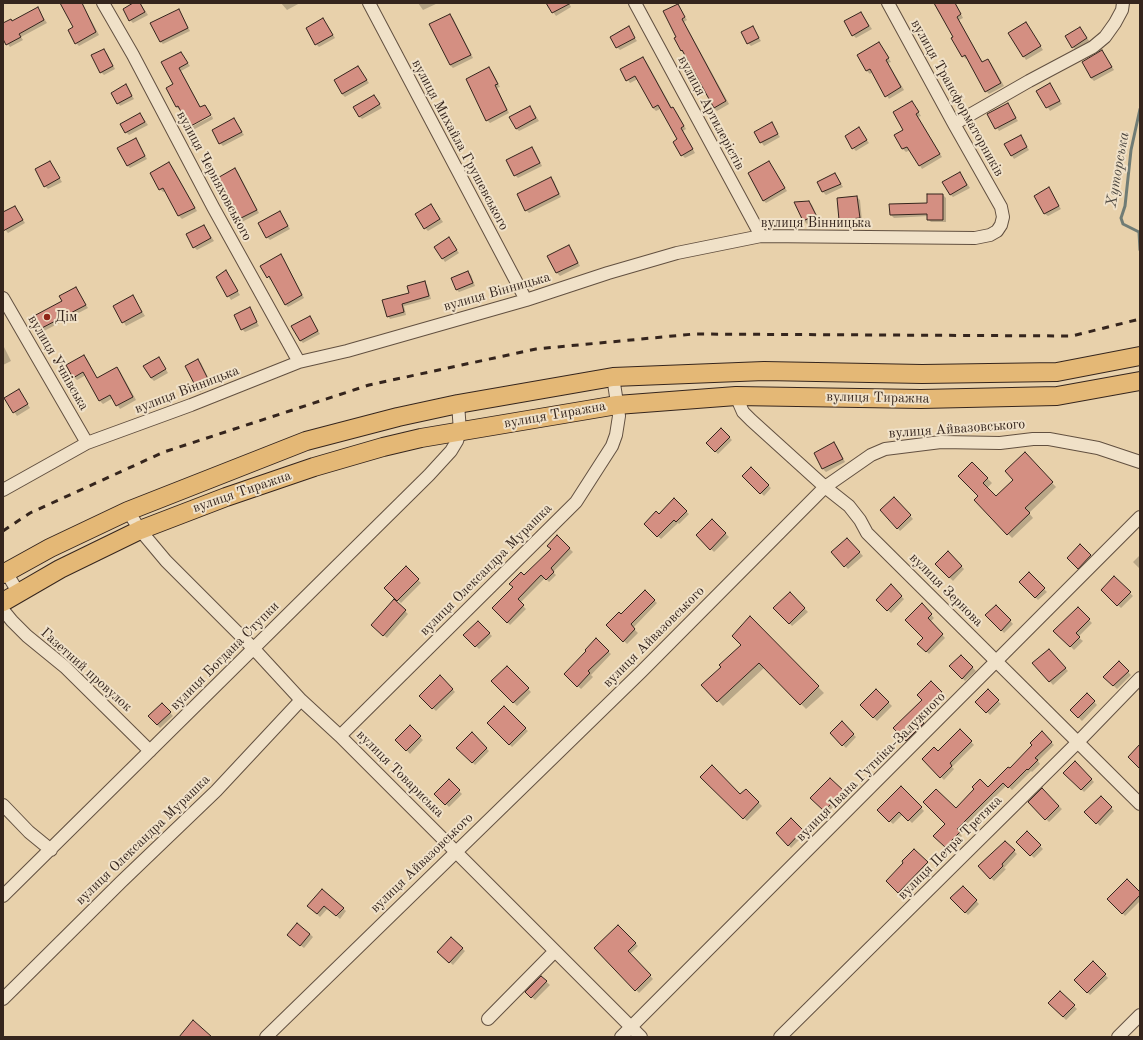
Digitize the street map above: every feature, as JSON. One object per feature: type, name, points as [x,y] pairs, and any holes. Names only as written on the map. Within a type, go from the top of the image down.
[{"type":"main road","name":"вулиця Тиражна","points":[[4,573],[50,548],[128,511],[306,441],[398,417],[458,404],[613,377],[764,371],[922,374],[1057,372],[1140,356]]},
{"type":"main road","name":"вулиця Тиражна","points":[[3,602],[60,569],[140,530],[226,497],[314,467],[382,447],[460,431],[617,405],[736,396],[921,399],[1049,397],[1140,381]]},
{"type":"street","name":"вулиця Черняховського","points":[[103,3],[133,55],[213,207],[299,362]]},
{"type":"street","name":"вулиця Михайла Грушевського","points":[[369,3],[526,300]]},
{"type":"street","name":"вулиця Артилерістів","points":[[635,3],[761,236]]},
{"type":"street","name":"вулиця Трансформаторників","points":[[888,3],[1001,207]]},
{"type":"street","points":[[954,124],[1029,81],[1093,47],[1106,37],[1122,10],[1123,3]]},
{"type":"street","name":"вулиця Вінницька","points":[[3,490],[87,443],[191,405],[299,362],[346,351],[526,300],[608,273],[677,253],[761,236],[975,238],[990,235],[997,231],[1001,225],[1003,217],[1001,207]]},
{"type":"street","name":"вулиця Учнівська","points":[[3,298],[87,443]]},
{"type":"street","name":"вулиця Олександра Мурашка","points":[[340,736],[576,502],[612,446],[618,426],[619,416],[613,377]]},
{"type":"street","name":"вулиця Зернова","points":[[736,396],[743,412],[825,487],[850,506],[867,533],[1140,804]]},
{"type":"street","points":[[458,404],[460,431]]},
{"type":"street","name":"вулиця Богдана Ступки","points":[[3,896],[429,475],[450,452],[457,441],[460,431]]},
{"type":"street","name":"вулиця Айвазовського","points":[[266,1037],[642,671],[825,487],[871,455],[885,449],[941,442],[1000,443],[1049,438],[1098,448],[1140,462]]},
{"type":"street","name":"вулиця Товариська","points":[[128,511],[140,530],[166,561],[254,649],[301,700],[340,736],[641,1037]]},
{"type":"street","name":"вулиця Івана Гутніка-Залужного","points":[[621,1037],[997,662],[1140,517]]},
{"type":"street","points":[[4,573],[18,592]]},
{"type":"street","name":"Газетний провулок","points":[[3,610],[27,636],[65,668],[150,751]]},
{"type":"street","name":"вулиця Петра Третяка","points":[[780,1037],[1078,742],[1140,678]]},
{"type":"street","name":"вулиця Олександра Мурашка","points":[[3,999],[121,882],[216,791],[301,700]]},
{"type":"street","points":[[3,805],[50,850]]},
{"type":"street","points":[[488,1019],[555,951]]},
{"type":"street","points":[[1118,1037],[1140,1015]]},
{"type":"building","points":[[60,3],[82,3],[96,32],[75,44],[68,30],[73,27]]},
{"type":"building","points":[[133,3],[140,3],[145,12],[129,21],[123,9]]},
{"type":"building","points":[[546,3],[571,3],[552,13]]},
{"type":"building","points":[[934,3],[955,3],[961,14],[957,17],[982,62],[988,59],[1001,83],[985,92],[965,55],[962,57],[951,38],[953,37]]},
{"type":"building","points":[[678,4],[685,17],[682,19],[726,101],[714,108],[674,38],[676,37],[663,11]]},
{"type":"building","points":[[38,7],[44,20],[19,34],[21,37],[6,45],[3,39],[3,23],[11,19],[12,21]]},
{"type":"building","points":[[179,9],[188,28],[160,42],[150,23]]},
{"type":"building","points":[[861,12],[869,26],[852,36],[844,21]]},
{"type":"building","points":[[450,14],[471,55],[450,65],[429,24]]},
{"type":"building","points":[[323,18],[333,35],[315,45],[306,28]]},
{"type":"building","points":[[1026,22],[1041,46],[1023,57],[1008,33]]},
{"type":"building","points":[[629,26],[635,38],[616,48],[610,37]]},
{"type":"building","points":[[753,26],[759,38],[747,44],[741,32]]},
{"type":"building","points":[[1080,27],[1087,38],[1072,48],[1065,36]]},
{"type":"building","points":[[879,42],[889,58],[886,60],[901,87],[885,97],[870,69],[866,71],[857,55]]},
{"type":"building","points":[[104,49],[113,66],[100,73],[91,55]]},
{"type":"building","points":[[1102,50],[1112,67],[1091,78],[1082,62]]},
{"type":"building","points":[[181,52],[188,63],[179,68],[200,107],[205,105],[211,115],[189,127],[166,88],[173,84],[161,62]]},
{"type":"building","points":[[643,57],[671,108],[673,107],[684,126],[681,128],[693,149],[681,156],[673,142],[677,139],[658,105],[653,108],[635,76],[626,81],[620,69]]},
{"type":"building","points":[[358,66],[367,80],[342,94],[334,80]]},
{"type":"building","points":[[489,67],[498,84],[495,85],[507,110],[486,121],[466,79]]},
{"type":"building","points":[[1050,83],[1060,101],[1046,108],[1036,91]]},
{"type":"building","points":[[126,84],[132,96],[117,104],[111,93]]},
{"type":"building","points":[[374,95],[380,104],[359,117],[353,107]]},
{"type":"building","points":[[912,101],[919,112],[916,114],[940,154],[919,166],[907,147],[902,149],[894,135],[903,130],[893,112]]},
{"type":"building","points":[[1008,103],[1016,118],[995,129],[987,114]]},
{"type":"building","points":[[530,106],[536,118],[516,129],[509,117]]},
{"type":"building","points":[[140,113],[145,122],[125,133],[120,124]]},
{"type":"building","points":[[234,118],[242,132],[219,144],[212,130]]},
{"type":"building","points":[[772,122],[778,134],[760,143],[754,132]]},
{"type":"building","points":[[859,127],[867,140],[852,149],[845,136]]},
{"type":"building","points":[[1021,135],[1027,147],[1011,156],[1004,144]]},
{"type":"building","points":[[136,138],[145,156],[127,166],[117,148]]},
{"type":"building","points":[[532,147],[540,163],[514,176],[506,160]]},
{"type":"building","points":[[50,161],[60,178],[44,187],[35,169]]},
{"type":"building","points":[[769,161],[785,188],[763,201],[748,173]]},
{"type":"building","points":[[169,162],[195,208],[178,216],[163,188],[159,190],[150,173]]},
{"type":"building","points":[[235,168],[257,210],[237,220],[214,180]]},
{"type":"building","points":[[960,172],[967,185],[950,195],[942,182]]},
{"type":"building","points":[[835,173],[841,184],[822,192],[817,182]]},
{"type":"building","points":[[551,177],[559,194],[525,211],[517,194]]},
{"type":"building","points":[[1049,187],[1059,206],[1044,214],[1034,196]]},
{"type":"building","points":[[927,194],[943,194],[943,220],[927,220],[927,214],[890,215],[889,204],[927,203]]},
{"type":"building","points":[[857,196],[860,218],[839,220],[837,198]]},
{"type":"building","points":[[809,201],[816,215],[803,221],[794,202]]},
{"type":"building","points":[[431,204],[440,219],[424,229],[415,214]]},
{"type":"building","points":[[15,206],[23,220],[3,231],[3,212]]},
{"type":"building","points":[[280,211],[288,226],[266,238],[258,223]]},
{"type":"building","points":[[204,225],[211,238],[193,248],[186,234]]},
{"type":"building","points":[[449,237],[457,250],[442,259],[434,247]]},
{"type":"building","points":[[569,245],[578,263],[556,273],[547,256]]},
{"type":"building","points":[[281,254],[302,295],[285,305],[269,276],[267,278],[260,266]]},
{"type":"building","points":[[226,270],[238,291],[227,297],[216,277]]},
{"type":"building","points":[[468,271],[473,283],[456,290],[451,278]]},
{"type":"building","points":[[425,281],[429,296],[402,304],[404,312],[387,317],[382,300],[409,293],[407,286]]},
{"type":"building","points":[[76,287],[86,305],[38,330],[32,317],[62,301],[59,296]]},
{"type":"building","points":[[133,295],[142,312],[122,323],[113,306]]},
{"type":"building","points":[[250,307],[257,322],[241,330],[234,315]]},
{"type":"building","points":[[310,316],[318,331],[300,341],[291,326]]},
{"type":"building","points":[[84,355],[97,378],[117,367],[133,397],[116,406],[110,395],[99,401],[83,372],[73,378],[66,365]]},
{"type":"building","points":[[159,357],[166,369],[151,378],[143,366]]},
{"type":"building","points":[[198,359],[210,383],[197,389],[185,366]]},
{"type":"building","points":[[19,389],[28,404],[13,413],[4,398]]},
{"type":"building","points":[[721,428],[730,437],[715,452],[706,443]]},
{"type":"building","points":[[834,442],[843,459],[822,469],[814,453]]},
{"type":"building","points":[[1025,452],[1053,482],[1025,508],[1030,513],[1007,535],[974,500],[978,496],[958,476],[972,462],[988,478],[983,483],[996,496],[1013,480],[1005,471]]},
{"type":"building","points":[[751,467],[769,485],[760,494],[742,476]]},
{"type":"building","points":[[894,497],[911,515],[897,529],[880,510]]},
{"type":"building","points":[[674,498],[687,511],[676,522],[674,520],[657,537],[644,524],[656,511],[659,514]]},
{"type":"building","points":[[712,519],[726,533],[710,550],[696,535]]},
{"type":"building","points":[[557,535],[570,548],[551,568],[554,572],[546,580],[541,575],[518,599],[524,605],[507,623],[492,608],[513,587],[509,584],[521,572],[524,575],[551,549],[547,546]]},
{"type":"building","points":[[847,538],[860,552],[844,567],[831,552]]},
{"type":"building","points":[[1080,544],[1091,555],[1078,569],[1067,558]]},
{"type":"building","points":[[948,551],[962,566],[949,578],[935,564]]},
{"type":"building","points":[[406,566],[419,579],[397,601],[384,588]]},
{"type":"building","points":[[1029,572],[1045,588],[1035,598],[1019,582]]},
{"type":"building","points":[[1114,576],[1131,592],[1117,606],[1101,590]]},
{"type":"building","points":[[891,584],[902,596],[887,611],[876,600]]},
{"type":"building","points":[[645,590],[655,600],[631,624],[635,629],[623,642],[606,625],[619,612],[621,614]]},
{"type":"building","points":[[790,592],[805,608],[789,624],[773,608]]},
{"type":"building","points":[[394,599],[406,610],[383,636],[371,625]]},
{"type":"building","points":[[922,603],[932,614],[928,618],[943,634],[926,652],[917,644],[923,638],[905,620]]},
{"type":"building","points":[[996,605],[1011,620],[1001,631],[985,615]]},
{"type":"building","points":[[1078,607],[1090,619],[1076,633],[1080,637],[1070,647],[1053,631]]},
{"type":"building","points":[[750,616],[819,686],[800,705],[759,663],[717,702],[701,685],[721,667],[719,665],[741,645],[732,636]]},
{"type":"building","points":[[478,621],[490,633],[475,647],[463,635]]},
{"type":"building","points":[[596,638],[609,651],[588,671],[590,673],[577,687],[564,674]]},
{"type":"building","points":[[1049,649],[1066,668],[1049,682],[1032,663]]},
{"type":"building","points":[[961,655],[973,667],[962,679],[949,666]]},
{"type":"building","points":[[1119,661],[1129,671],[1113,686],[1103,677]]},
{"type":"building","points":[[507,666],[529,688],[513,703],[491,681]]},
{"type":"building","points":[[440,675],[453,689],[432,709],[419,696]]},
{"type":"building","points":[[931,681],[942,692],[917,717],[924,723],[906,741],[893,728],[922,700],[917,695]]},
{"type":"building","points":[[876,689],[889,702],[873,718],[860,705]]},
{"type":"building","points":[[988,689],[999,700],[986,713],[975,702]]},
{"type":"building","points":[[1087,693],[1095,701],[1078,718],[1070,710]]},
{"type":"building","points":[[162,703],[171,712],[157,725],[148,716]]},
{"type":"building","points":[[504,706],[526,728],[509,745],[487,723]]},
{"type":"building","points":[[842,721],[854,734],[842,746],[830,733]]},
{"type":"building","points":[[410,725],[421,736],[406,751],[395,740]]},
{"type":"building","points":[[960,729],[972,741],[950,763],[952,766],[940,778],[922,759],[934,747],[938,751]]},
{"type":"building","points":[[1042,731],[1052,742],[1035,758],[1038,760],[1028,770],[1027,769],[1008,788],[1003,783],[957,829],[960,832],[945,847],[933,836],[945,824],[923,802],[936,789],[956,808],[974,789],[972,787],[980,779],[988,787],[1008,767],[1010,768],[1032,745],[1030,743]]},
{"type":"building","points":[[472,732],[487,748],[472,763],[456,748]]},
{"type":"building","points":[[1140,744],[1140,769],[1128,757]]},
{"type":"building","points":[[1075,761],[1092,779],[1081,790],[1063,773]]},
{"type":"building","points":[[712,765],[740,794],[746,789],[759,802],[743,819],[700,777]]},
{"type":"building","points":[[830,778],[844,791],[824,811],[810,798]]},
{"type":"building","points":[[449,779],[460,790],[445,805],[434,794]]},
{"type":"building","points":[[901,786],[922,807],[908,821],[899,812],[889,822],[877,810]]},
{"type":"building","points":[[1042,788],[1059,806],[1045,820],[1028,802]]},
{"type":"building","points":[[1101,796],[1112,807],[1096,824],[1084,812]]},
{"type":"building","points":[[791,818],[803,830],[788,846],[776,833]]},
{"type":"building","points":[[1027,831],[1041,845],[1030,856],[1016,842]]},
{"type":"building","points":[[1005,841],[1015,850],[1002,864],[1003,866],[990,879],[978,866]]},
{"type":"building","points":[[914,849],[928,862],[898,893],[886,881]]},
{"type":"building","points":[[1127,879],[1140,892],[1140,895],[1122,914],[1107,899]]},
{"type":"building","points":[[963,886],[977,900],[965,913],[950,898]]},
{"type":"building","points":[[322,889],[344,908],[336,916],[324,906],[317,914],[307,906]]},
{"type":"building","points":[[297,923],[310,934],[300,946],[287,935]]},
{"type":"building","points":[[618,925],[636,943],[628,951],[651,975],[635,991],[594,948]]},
{"type":"building","points":[[451,937],[463,948],[449,963],[437,952]]},
{"type":"building","points":[[1093,961],[1106,974],[1087,993],[1074,980]]},
{"type":"building","points":[[541,976],[547,981],[531,998],[525,992]]},
{"type":"building","points":[[1060,991],[1075,1005],[1063,1017],[1048,1003]]},
{"type":"building","points":[[193,1020],[212,1037],[179,1037]]},
{"type":"waterway","name":"Хуторська","points":[[1140,109],[1131,150],[1125,206],[1121,218],[1123,224],[1139,232],[1140,250]]},
{"type":"railway","points":[[3,531],[30,513],[164,452],[369,385],[536,349],[694,334],[1072,336],[1140,319]]},
{"type":"place","name":"Дім","points":[[47,317]]}]
